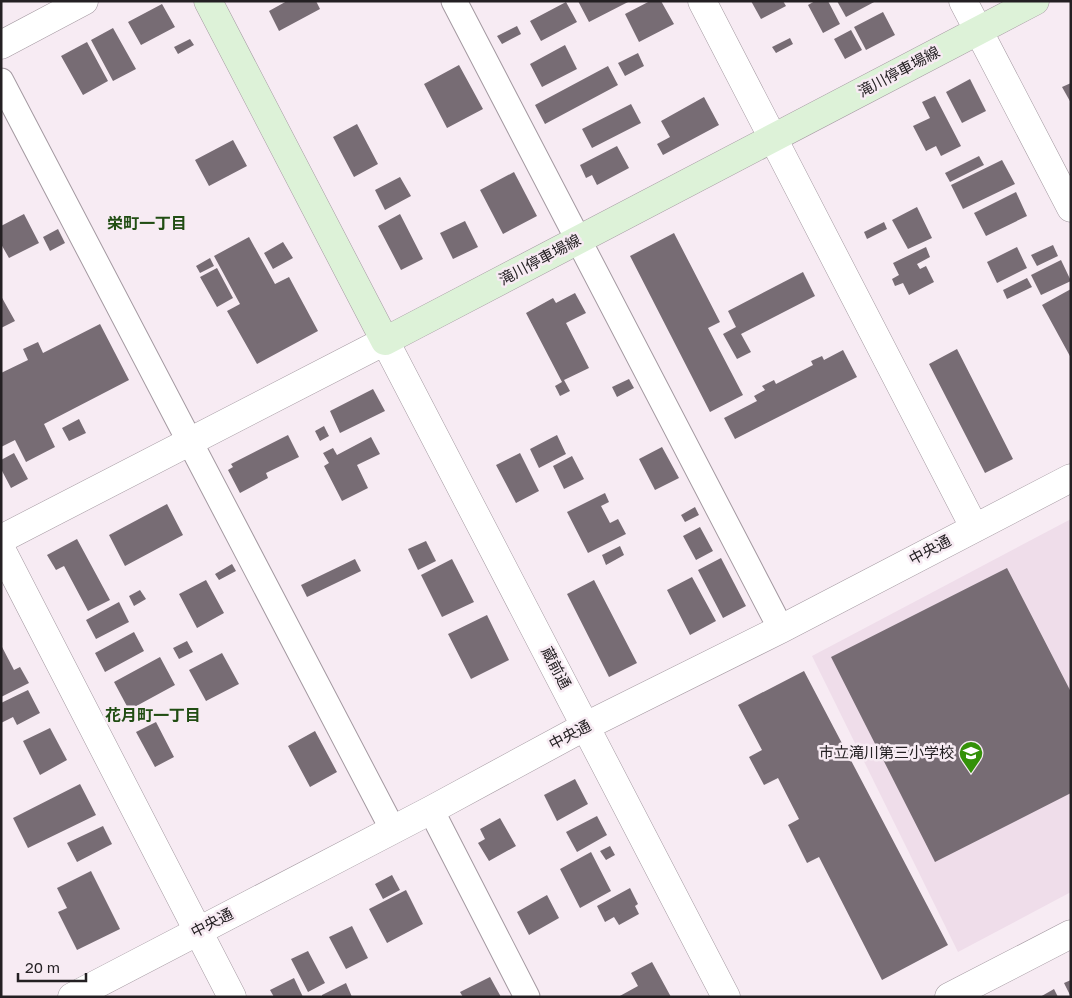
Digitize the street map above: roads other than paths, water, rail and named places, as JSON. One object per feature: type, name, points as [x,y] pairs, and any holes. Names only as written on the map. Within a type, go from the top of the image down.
[{"type":"main road","points":[[208,1],[385,341]]},
{"type":"main road","name":"滝川停車場線","points":[[385,341],[1035,1]]},
{"type":"street","points":[[1,45],[84,1]]},
{"type":"street","points":[[454,1],[781,629]]},
{"type":"street","points":[[702,1],[974,527]]},
{"type":"street","points":[[963,1],[1071,208]]},
{"type":"street","points":[[1,80],[393,830]]},
{"type":"street","points":[[1,539],[385,341]]},
{"type":"street","name":"蔵前通","points":[[385,341],[726,997]]},
{"type":"street","name":"中央通","points":[[72,997],[197,930],[431,810],[586,726],[781,629],[1071,478]]},
{"type":"street","points":[[1,549],[232,997]]},
{"type":"street","points":[[431,810],[527,997]]},
{"type":"street","points":[[949,997],[1071,934]]},
{"type":"place","name":"市立滝川第三小学校","points":[[971,774]]},
{"type":"district","name":"栄町一丁目","points":[[147,223]]},
{"type":"district","name":"花月町一丁目","points":[[153,715]]}]
